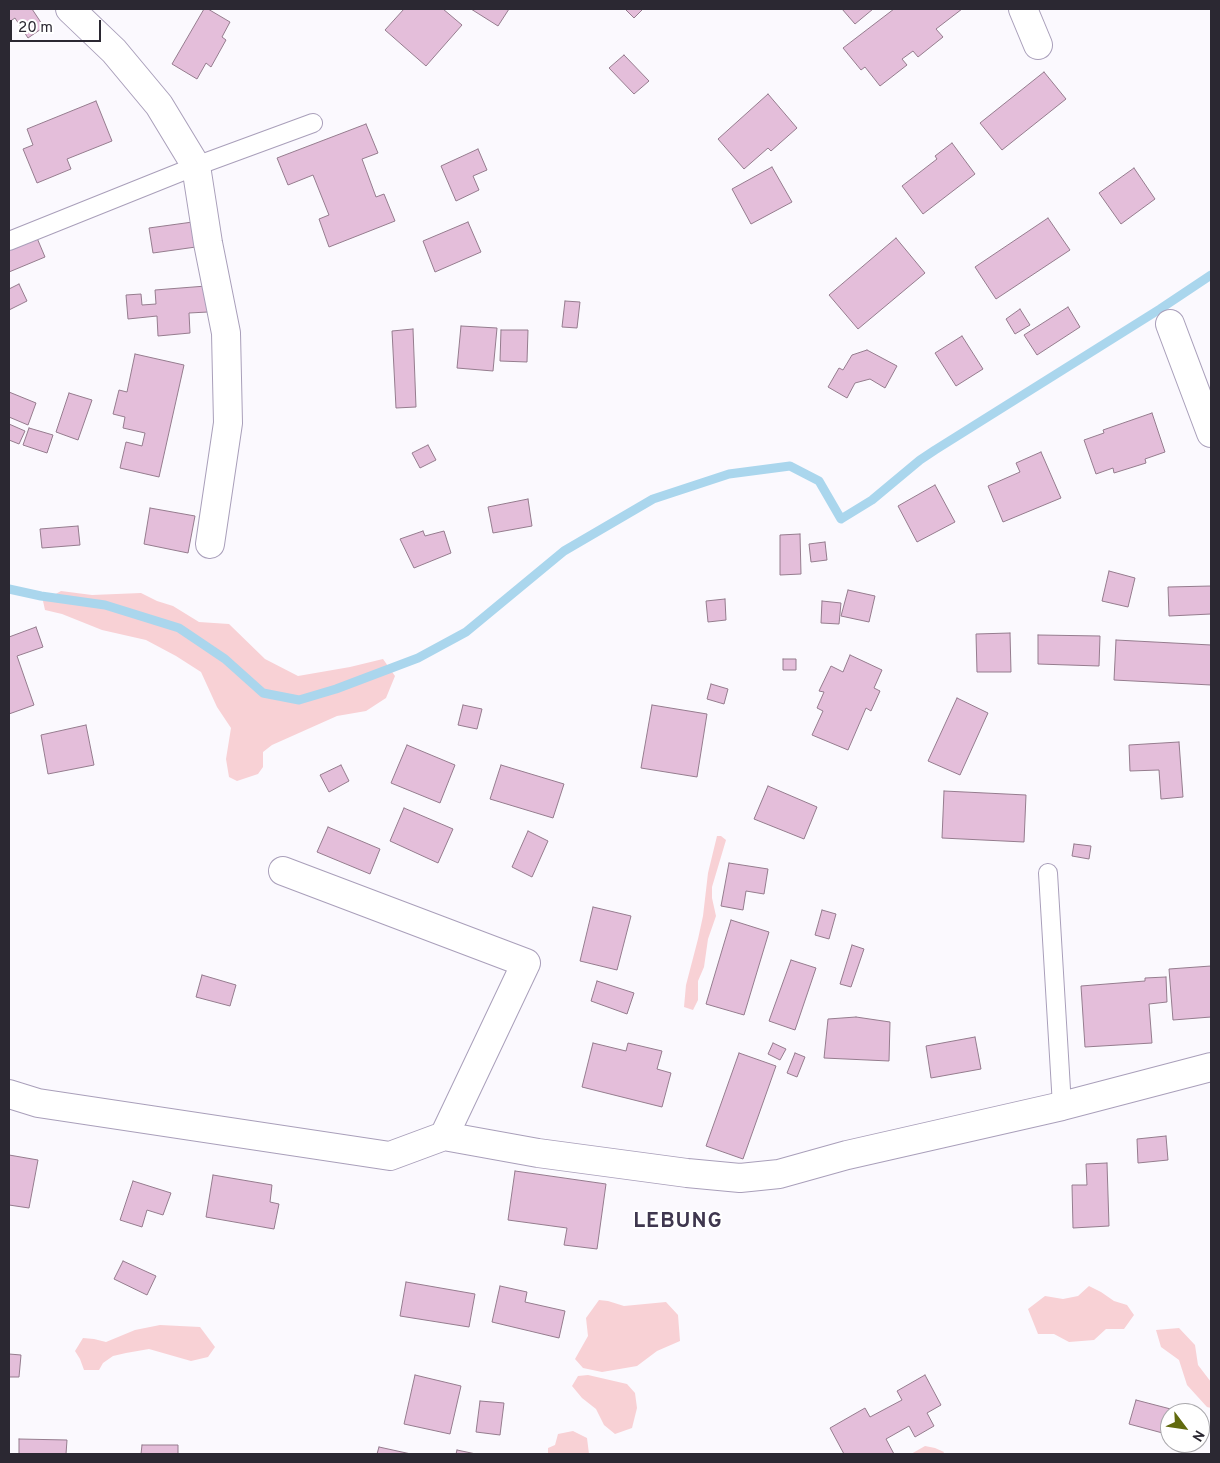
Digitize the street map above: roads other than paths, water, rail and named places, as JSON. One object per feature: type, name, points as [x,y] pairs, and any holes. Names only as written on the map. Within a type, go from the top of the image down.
[{"type":"street","points":[[70,9],[114,51],[159,105],[196,166],[208,243],[226,333],[228,423],[210,544]]},
{"type":"street","points":[[1023,9],[1038,45]]},
{"type":"street","points":[[1170,324],[1211,433]]},
{"type":"street","points":[[283,870],[526,963],[444,1136]]},
{"type":"street","points":[[9,1094],[38,1103],[390,1156],[444,1136],[548,1154],[687,1174],[740,1178],[779,1174],[847,1155],[1062,1106],[1211,1067]]},
{"type":"lane","points":[[9,240],[196,166],[313,123]]},
{"type":"lane","points":[[1048,873],[1062,1106]]},
{"type":"waterway","points":[[9,589],[41,596],[105,605],[179,628],[225,659],[263,693],[299,700],[336,689],[418,658],[466,632],[564,551],[653,499],[729,474],[790,466],[819,481],[841,519],[872,500],[935,450],[1211,275]]},
{"type":"district","name":"LEBUNG","points":[[678,1223]]}]
